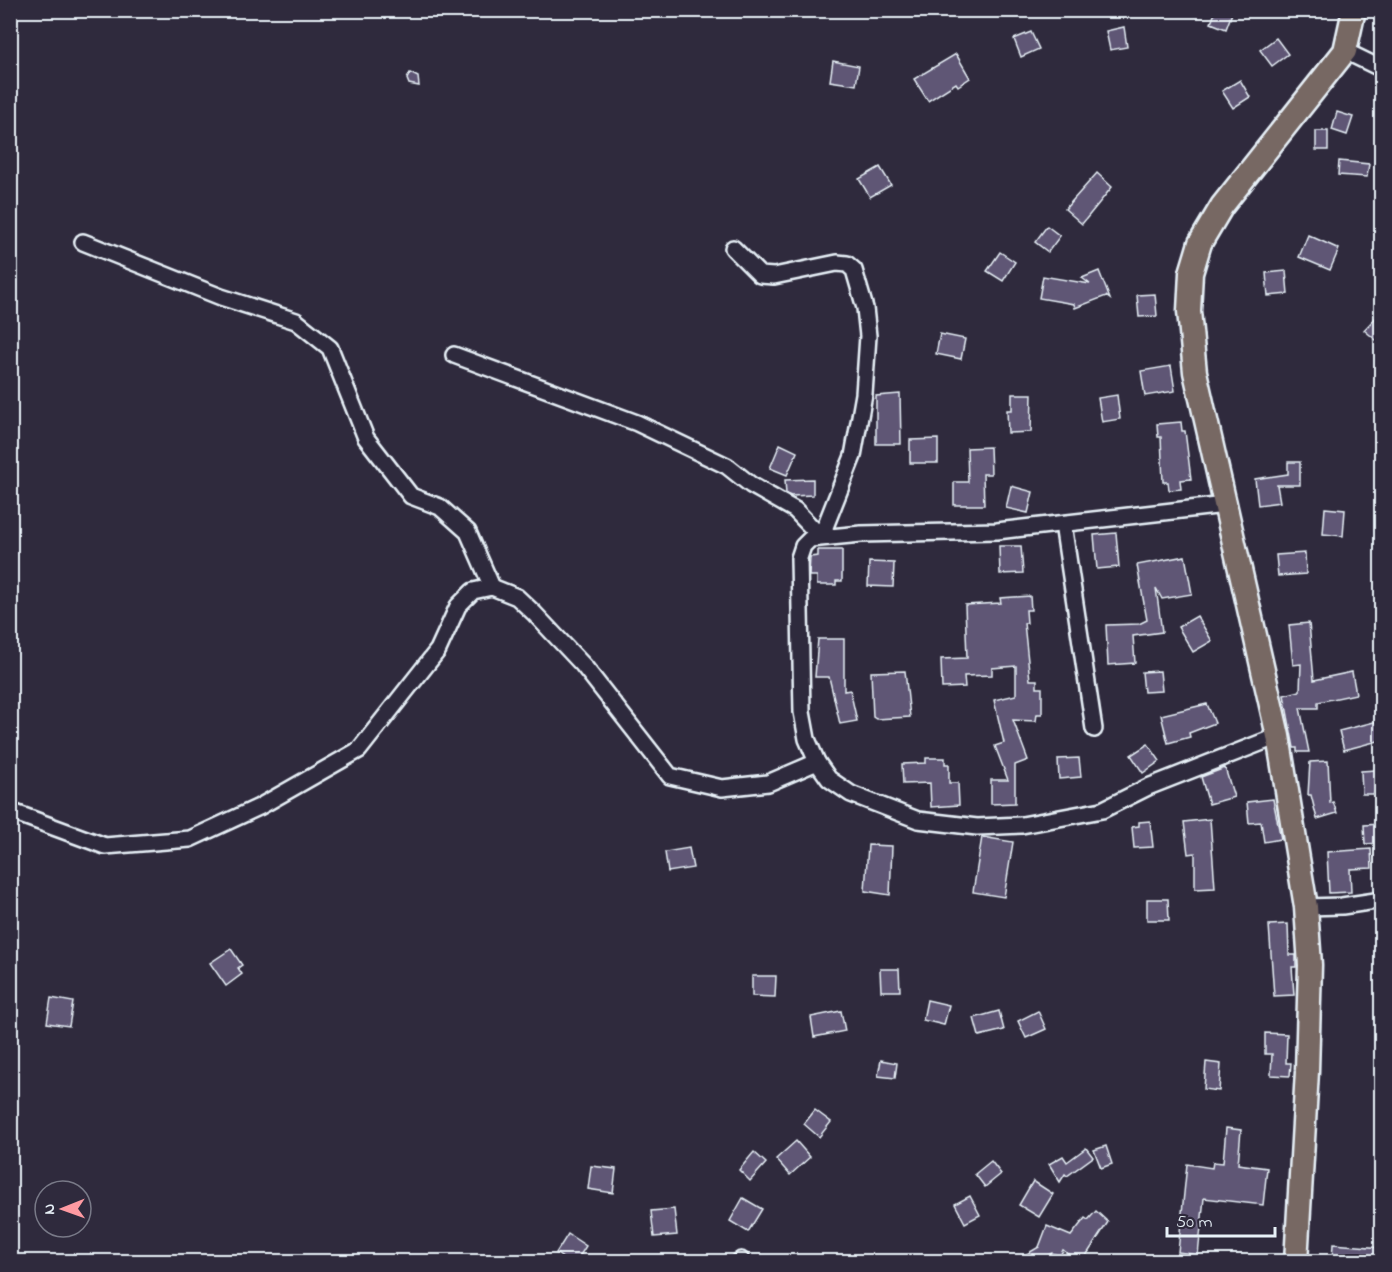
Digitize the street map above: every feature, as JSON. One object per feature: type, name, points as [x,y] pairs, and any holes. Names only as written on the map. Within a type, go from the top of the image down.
[{"type":"main road","points":[[1296,1262],[1307,1071],[1310,965],[1306,907],[1278,736],[1195,372],[1189,311],[1191,273],[1200,243],[1222,206],[1345,51],[1354,10]]},
{"type":"street","points":[[1345,51],[1382,69]]},
{"type":"street","points":[[83,242],[221,297],[296,321],[330,348],[366,438],[411,496],[440,507],[468,532],[492,587]]},
{"type":"street","points":[[733,248],[760,275],[774,276],[837,263],[847,264],[854,270],[865,308],[868,336],[864,393],[853,456],[821,537]]},
{"type":"street","points":[[454,355],[637,423],[727,466],[752,485],[795,510],[821,537]]},
{"type":"street","points":[[1225,505],[997,531],[821,537],[806,542],[799,558],[802,712],[807,739],[817,762],[829,779],[851,794],[918,820],[977,827],[1000,826],[1102,810],[1148,788],[1278,736]]},
{"type":"street","points":[[1063,524],[1094,729]]},
{"type":"street","points":[[10,811],[105,846],[189,839],[259,807],[359,750],[438,650],[459,606],[473,591],[492,587],[517,597],[583,665],[670,777],[722,788],[768,783],[817,762]]},
{"type":"street","points":[[1306,907],[1342,906],[1382,900]]},
{"type":"building","points":[[1216,10],[1232,13],[1226,29],[1211,23]]},
{"type":"building","points":[[1124,27],[1127,47],[1110,50],[1106,31]]},
{"type":"building","points":[[1031,32],[1039,49],[1021,57],[1014,39]]},
{"type":"building","points":[[1276,38],[1288,54],[1272,66],[1260,50]]},
{"type":"building","points":[[956,54],[970,78],[958,86],[956,83],[928,101],[914,79]]},
{"type":"building","points":[[833,61],[859,66],[856,85],[830,81]]},
{"type":"building","points":[[410,73],[418,77],[419,86],[409,84],[407,79]]},
{"type":"building","points":[[1240,80],[1250,97],[1233,108],[1222,91]]},
{"type":"building","points":[[1337,112],[1353,117],[1347,135],[1332,130]]},
{"type":"building","points":[[1316,131],[1328,131],[1328,150],[1316,150]]},
{"type":"building","points":[[1339,161],[1369,164],[1367,177],[1338,175]]},
{"type":"building","points":[[880,167],[891,185],[870,197],[859,179]]},
{"type":"building","points":[[1097,173],[1112,187],[1082,224],[1065,209]]},
{"type":"building","points":[[1047,226],[1060,236],[1048,252],[1035,242]]},
{"type":"building","points":[[1308,235],[1339,249],[1330,270],[1299,257]]},
{"type":"building","points":[[1000,252],[1015,262],[1003,281],[987,271]]},
{"type":"building","points":[[1099,271],[1110,299],[1106,296],[1075,308],[1074,304],[1039,298],[1043,276],[1090,284],[1082,278]]},
{"type":"building","points":[[1286,271],[1288,294],[1268,296],[1266,273]]},
{"type":"building","points":[[1155,294],[1157,316],[1139,317],[1137,295]]},
{"type":"building","points":[[1382,311],[1382,345],[1364,330]]},
{"type":"building","points":[[940,334],[965,339],[961,359],[936,354]]},
{"type":"building","points":[[1171,366],[1175,391],[1145,396],[1141,371]]},
{"type":"building","points":[[900,394],[901,444],[876,444],[876,396]]},
{"type":"building","points":[[1012,394],[1032,394],[1031,432],[1008,433],[1007,410],[1012,410]]},
{"type":"building","points":[[1117,395],[1120,419],[1102,422],[1098,398]]},
{"type":"building","points":[[1181,422],[1182,431],[1185,431],[1191,479],[1180,480],[1181,489],[1169,490],[1168,482],[1163,482],[1161,437],[1158,437],[1157,424]]},
{"type":"building","points":[[938,439],[938,463],[910,463],[910,440]]},
{"type":"building","points":[[780,444],[797,452],[787,475],[770,468]]},
{"type":"building","points":[[990,447],[991,474],[983,474],[984,505],[954,505],[954,482],[968,482],[967,448]]},
{"type":"building","points":[[1288,462],[1300,462],[1300,485],[1277,485],[1280,502],[1258,505],[1255,479],[1288,474]]},
{"type":"building","points":[[813,479],[813,495],[791,496],[786,494],[785,480]]},
{"type":"building","points":[[1011,486],[1033,492],[1028,513],[1006,508]]},
{"type":"building","points":[[1325,508],[1345,510],[1343,536],[1323,534]]},
{"type":"building","points":[[1116,533],[1119,567],[1097,569],[1094,535]]},
{"type":"building","points":[[999,546],[1021,546],[1023,573],[1000,574]]},
{"type":"building","points":[[818,550],[842,550],[842,581],[836,581],[836,585],[817,585],[817,576],[809,576],[810,557],[818,556]]},
{"type":"building","points":[[1305,553],[1306,574],[1278,576],[1276,555]]},
{"type":"building","points":[[1185,556],[1192,594],[1162,599],[1156,588],[1162,632],[1133,636],[1135,663],[1108,665],[1106,625],[1139,624],[1147,620],[1137,565]]},
{"type":"building","points":[[869,562],[894,563],[893,587],[868,586]]},
{"type":"building","points":[[1030,596],[1031,610],[1026,610],[1027,623],[1024,623],[1030,680],[1037,680],[1037,688],[1042,688],[1042,714],[1037,714],[1036,721],[1013,720],[1028,760],[1015,765],[1015,803],[991,804],[991,780],[1008,780],[995,746],[1004,743],[994,700],[1016,695],[1016,666],[992,668],[992,675],[964,676],[965,687],[942,688],[941,659],[967,658],[965,605],[1001,603],[1000,598]]},
{"type":"building","points":[[1197,616],[1212,641],[1193,652],[1178,627]]},
{"type":"building","points":[[1309,623],[1314,680],[1352,672],[1356,694],[1318,702],[1318,708],[1300,708],[1309,752],[1297,752],[1297,748],[1294,748],[1284,695],[1300,691],[1301,664],[1293,665],[1289,625]]},
{"type":"building","points":[[818,639],[844,639],[844,691],[850,690],[857,721],[840,724],[829,677],[815,677]]},
{"type":"building","points":[[905,671],[910,717],[876,719],[873,717],[871,672]]},
{"type":"building","points":[[1160,671],[1162,691],[1144,692],[1142,672]]},
{"type":"building","points":[[1207,704],[1215,723],[1189,733],[1190,737],[1168,743],[1161,715]]},
{"type":"building","points":[[1382,720],[1382,740],[1344,750],[1339,731]]},
{"type":"building","points":[[1148,744],[1160,761],[1143,773],[1131,755]]},
{"type":"building","points":[[926,758],[945,758],[945,764],[949,764],[949,783],[958,783],[959,805],[931,807],[930,783],[903,784],[902,764],[926,763]]},
{"type":"building","points":[[1079,758],[1081,777],[1059,779],[1058,759]]},
{"type":"building","points":[[1328,761],[1330,803],[1333,802],[1337,813],[1317,819],[1311,795],[1308,795],[1310,762]]},
{"type":"building","points":[[1225,768],[1234,797],[1209,804],[1201,777]]},
{"type":"building","points":[[1376,770],[1377,794],[1362,794],[1361,771]]},
{"type":"building","points":[[1273,799],[1281,839],[1264,842],[1261,822],[1249,823],[1247,802]]},
{"type":"building","points":[[1210,819],[1215,888],[1195,889],[1195,853],[1188,854],[1184,822]]},
{"type":"building","points":[[1150,821],[1153,847],[1134,848],[1132,827],[1139,826],[1139,822]]},
{"type":"building","points":[[1382,824],[1382,843],[1365,844],[1364,825]]},
{"type":"building","points":[[982,837],[1013,842],[1004,897],[973,892]]},
{"type":"building","points":[[868,845],[892,846],[890,895],[865,891]]},
{"type":"building","points":[[689,848],[693,868],[668,872],[665,852]]},
{"type":"building","points":[[1371,849],[1372,868],[1350,869],[1351,892],[1329,893],[1327,852]]},
{"type":"building","points":[[1147,899],[1168,899],[1169,920],[1147,920]]},
{"type":"building","points":[[1288,924],[1289,955],[1296,955],[1296,967],[1292,967],[1294,995],[1274,996],[1269,925]]},
{"type":"building","points":[[231,949],[242,965],[238,968],[242,974],[226,986],[210,963]]},
{"type":"building","points":[[880,969],[899,969],[900,991],[881,991]]},
{"type":"building","points":[[752,976],[776,976],[775,997],[752,996]]},
{"type":"building","points":[[51,998],[73,1002],[69,1026],[47,1023]]},
{"type":"building","points":[[927,1000],[949,1005],[944,1025],[923,1020]]},
{"type":"building","points":[[841,1011],[845,1031],[814,1037],[811,1017]]},
{"type":"building","points":[[999,1011],[1004,1030],[979,1036],[974,1018]]},
{"type":"building","points":[[1038,1011],[1046,1029],[1026,1038],[1018,1021]]},
{"type":"building","points":[[1265,1033],[1287,1034],[1286,1063],[1291,1063],[1290,1076],[1271,1075],[1272,1054],[1265,1054]]},
{"type":"building","points":[[881,1060],[897,1063],[895,1078],[878,1076]]},
{"type":"building","points":[[1206,1062],[1221,1064],[1219,1091],[1204,1089]]},
{"type":"building","points":[[815,1110],[831,1122],[819,1137],[804,1124]]},
{"type":"building","points":[[1226,1128],[1241,1130],[1238,1164],[1267,1168],[1263,1205],[1204,1198],[1198,1255],[1178,1252],[1187,1164],[1212,1168],[1213,1162],[1223,1163]]},
{"type":"building","points":[[796,1141],[810,1157],[790,1175],[776,1159]]},
{"type":"building","points":[[1106,1146],[1112,1164],[1101,1168],[1094,1150]]},
{"type":"building","points":[[1086,1148],[1093,1157],[1067,1176],[1065,1174],[1060,1182],[1049,1164],[1063,1156],[1067,1162]]},
{"type":"building","points":[[754,1152],[766,1163],[750,1181],[739,1170]]},
{"type":"building","points":[[991,1161],[1001,1174],[985,1187],[975,1174]]},
{"type":"building","points":[[591,1166],[616,1169],[613,1193],[588,1189]]},
{"type":"building","points":[[1033,1181],[1053,1194],[1039,1217],[1019,1205]]},
{"type":"building","points":[[970,1196],[980,1215],[965,1223],[955,1204]]},
{"type":"building","points":[[743,1198],[762,1209],[748,1232],[730,1221]]},
{"type":"building","points":[[674,1209],[677,1235],[654,1237],[651,1211]]},
{"type":"building","points":[[1096,1211],[1108,1222],[1082,1262],[1078,1262],[1063,1250],[1060,1256],[1052,1253],[1037,1262],[1013,1262],[1039,1247],[1047,1226],[1071,1236],[1085,1218],[1088,1220]]},
{"type":"building","points":[[568,1234],[586,1246],[576,1262],[568,1262],[556,1253]]},
{"type":"building","points":[[1333,1244],[1382,1248],[1382,1262],[1332,1262]]}]
